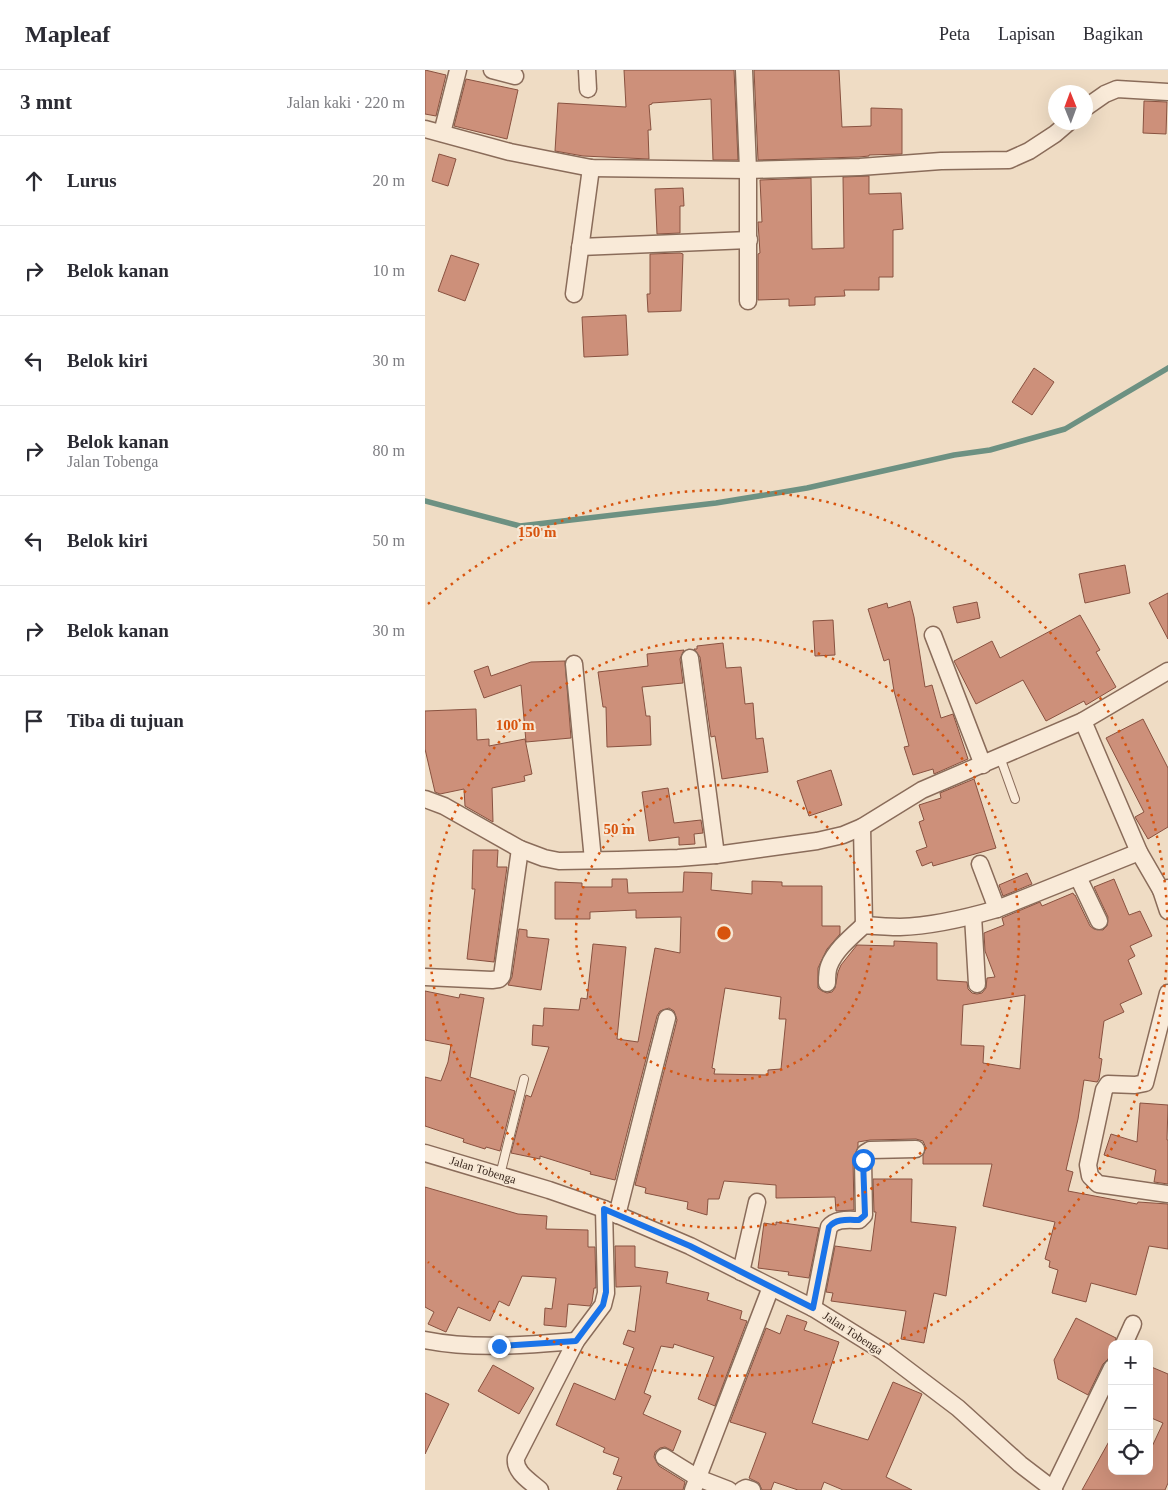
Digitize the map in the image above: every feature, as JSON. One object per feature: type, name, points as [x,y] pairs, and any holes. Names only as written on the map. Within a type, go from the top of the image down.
[{"type":"street","points":[[442,133],[458,70]]},
{"type":"street","points":[[492,70],[515,76]]},
{"type":"street","points":[[587,70],[588,89]]},
{"type":"street","points":[[744,70],[748,170],[748,301]]},
{"type":"street","points":[[1093,103],[1117,89],[1168,92]]},
{"type":"street","points":[[425,129],[510,152],[591,168],[748,170],[860,167],[916,162],[1009,160],[1029,151],[1060,130]]},
{"type":"street","points":[[574,294],[591,168]]},
{"type":"street","points":[[580,247],[749,240]]},
{"type":"street","points":[[933,635],[983,765]]},
{"type":"street","points":[[690,658],[716,855]]},
{"type":"street","points":[[574,664],[593,860]]},
{"type":"street","points":[[425,799],[452,810],[521,850],[559,861],[678,858],[716,855],[817,841],[843,835],[862,827],[922,790],[1083,721],[1168,671]]},
{"type":"street","points":[[1083,721],[1139,852],[1165,889],[1168,911]]},
{"type":"street","points":[[862,827],[864,926]]},
{"type":"street","points":[[425,977],[493,980],[499,979],[502,976],[521,850]]},
{"type":"street","points":[[827,983],[829,966],[837,953],[864,926],[920,926],[997,910],[1139,852]]},
{"type":"street","points":[[980,864],[997,910]]},
{"type":"street","points":[[1078,877],[1099,921]]},
{"type":"street","points":[[973,916],[977,984]]},
{"type":"street","points":[[1168,993],[1165,1017],[1145,1083],[1135,1085],[1109,1084],[1104,1090],[1088,1164],[1090,1176],[1098,1184],[1168,1194]]},
{"type":"street","points":[[540,1490],[518,1470],[515,1464],[516,1458],[576,1341],[603,1305],[606,1292],[611,1212],[667,1018]]},
{"type":"street","points":[[813,1308],[829,1227],[832,1222],[859,1220],[865,1215],[863,1160],[865,1153],[870,1150],[916,1149]]},
{"type":"street","name":"Jalan Tobenga","points":[[425,1153],[611,1212],[690,1246],[813,1308],[884,1352],[958,1408],[1020,1464],[1053,1489]]},
{"type":"street","points":[[741,1272],[757,1202]]},
{"type":"street","points":[[695,1484],[771,1287]]},
{"type":"street","points":[[1126,1340],[1133,1324]]},
{"type":"street","points":[[425,1340],[443,1344],[475,1346],[526,1345],[576,1341]]},
{"type":"street","points":[[1053,1489],[1108,1376]]},
{"type":"street","points":[[664,1457],[695,1484],[729,1490]]},
{"type":"street","points":[[742,1490],[746,1488],[752,1490]]},
{"type":"lane","points":[[1000,757],[1015,799]]},
{"type":"lane","points":[[501,1176],[525,1079]]},
{"type":"building","points":[[425,70],[446,75],[436,116],[425,114]]},
{"type":"building","points":[[624,70],[734,70],[738,160],[713,160],[711,99],[652,103],[649,105],[651,130],[648,130],[649,159],[583,156],[555,151],[558,103],[626,107]]},
{"type":"building","points":[[754,70],[839,70],[842,127],[871,126],[871,108],[902,109],[902,154],[758,160]]},
{"type":"building","points":[[466,79],[518,90],[507,139],[454,126]]},
{"type":"building","points":[[1144,101],[1167,102],[1166,134],[1143,133]]},
{"type":"building","points":[[439,154],[456,159],[448,186],[432,181]]},
{"type":"building","points":[[869,176],[869,194],[901,193],[903,229],[893,230],[893,277],[879,277],[879,290],[844,290],[845,296],[815,297],[815,305],[789,306],[789,299],[758,300],[758,254],[760,253],[758,222],[762,222],[760,180],[811,178],[812,249],[844,248],[843,177]]},
{"type":"building","points":[[683,188],[684,206],[680,206],[680,233],[657,234],[655,189]]},
{"type":"building","points":[[650,254],[683,254],[681,311],[648,312],[647,294],[650,294]]},
{"type":"building","points":[[451,255],[479,264],[465,301],[438,291]]},
{"type":"building","points":[[626,315],[628,355],[584,357],[582,317]]},
{"type":"building","points":[[1034,368],[1054,382],[1032,415],[1012,402]]},
{"type":"building","points":[[1125,565],[1130,593],[1085,603],[1079,574]]},
{"type":"building","points":[[1168,593],[1168,639],[1149,603]]},
{"type":"building","points":[[910,601],[925,687],[932,685],[941,718],[953,714],[968,759],[934,774],[933,769],[913,775],[904,747],[909,746],[894,691],[889,659],[884,661],[868,609],[887,603],[888,608]]},
{"type":"building","points":[[977,602],[980,618],[957,623],[953,607]]},
{"type":"building","points":[[1080,615],[1100,650],[1096,652],[1116,687],[1086,705],[1084,701],[1046,721],[1023,680],[976,704],[954,661],[992,641],[1000,658]]},
{"type":"building","points":[[833,620],[835,655],[815,656],[813,621]]},
{"type":"building","points":[[723,643],[726,668],[741,667],[745,704],[753,703],[756,739],[763,738],[768,772],[722,779],[715,736],[711,737],[700,657],[694,649],[697,649],[697,646]]},
{"type":"building","points":[[684,650],[680,659],[683,683],[642,687],[646,716],[650,716],[651,745],[607,747],[606,707],[603,707],[598,672],[648,666],[647,654]]},
{"type":"building","points":[[565,661],[571,738],[526,742],[521,685],[484,698],[474,671],[488,666],[491,676],[531,662]]},
{"type":"building","points":[[476,709],[477,740],[489,739],[489,746],[525,739],[532,774],[524,776],[525,781],[492,788],[493,822],[465,806],[464,789],[440,794],[435,792],[425,749],[425,711]]},
{"type":"building","points":[[1143,719],[1168,768],[1168,827],[1148,839],[1135,817],[1144,812],[1106,738]]},
{"type":"building","points":[[831,770],[842,805],[809,816],[797,781]]},
{"type":"building","points":[[974,779],[996,848],[933,866],[932,862],[922,866],[916,851],[927,847],[919,822],[924,820],[919,805],[941,798],[940,793]]},
{"type":"building","points":[[668,788],[674,823],[701,820],[703,833],[694,834],[695,844],[679,845],[679,837],[649,841],[642,792]]},
{"type":"building","points":[[473,850],[498,850],[497,867],[507,867],[494,962],[467,959],[475,889],[472,889]]},
{"type":"building","points":[[684,872],[712,873],[711,890],[752,894],[752,881],[782,882],[782,886],[822,886],[822,926],[840,926],[840,934],[827,949],[818,968],[818,988],[822,991],[832,992],[835,988],[841,965],[857,945],[894,946],[894,941],[937,943],[937,980],[967,982],[968,989],[972,993],[977,994],[982,993],[986,988],[987,978],[995,977],[985,951],[984,933],[1004,925],[1002,918],[1040,902],[1042,906],[1073,893],[1090,926],[1094,929],[1103,930],[1107,926],[1108,917],[1094,887],[1114,879],[1129,915],[1140,911],[1152,936],[1130,946],[1135,956],[1128,960],[1142,994],[1120,1004],[1124,1012],[1104,1021],[1099,1058],[1102,1059],[1099,1079],[1097,1082],[1084,1080],[1078,1119],[1066,1170],[1073,1172],[1068,1191],[1137,1204],[1138,1202],[1168,1204],[1168,1249],[1149,1246],[1136,1295],[1091,1283],[1086,1302],[1052,1293],[1058,1270],[1049,1267],[1050,1261],[1045,1259],[1055,1222],[983,1206],[992,1164],[923,1164],[923,1155],[926,1148],[923,1141],[916,1139],[858,1142],[853,1160],[854,1210],[836,1211],[835,1197],[776,1198],[776,1185],[724,1181],[719,1199],[708,1199],[707,1215],[687,1209],[688,1202],[645,1193],[646,1188],[635,1185],[677,1020],[674,1011],[669,1008],[660,1011],[657,1016],[615,1180],[590,1174],[591,1172],[540,1156],[540,1159],[511,1153],[526,1095],[531,1097],[549,1047],[532,1045],[533,1025],[543,1026],[544,1008],[579,1010],[581,998],[587,999],[593,944],[626,947],[617,1039],[638,1042],[655,948],[680,953],[681,917],[636,918],[636,910],[590,912],[590,919],[555,919],[555,882],[582,883],[582,887],[612,887],[612,879],[627,879],[628,893],[683,892]],"holes":[[[725,988],[781,997],[779,1019],[786,1019],[781,1069],[768,1070],[768,1075],[714,1074],[715,1069],[712,1068]],[[1025,995],[1020,1069],[983,1063],[984,1046],[961,1045],[963,1005]]]},
{"type":"building","points":[[1027,873],[1032,884],[1003,896],[999,885]]},
{"type":"building","points":[[519,929],[527,930],[527,937],[549,939],[541,990],[508,985],[512,977]]},
{"type":"building","points":[[425,991],[459,998],[460,994],[484,998],[470,1077],[515,1091],[500,1151],[486,1147],[485,1149],[463,1142],[464,1139],[425,1126],[425,1077],[441,1081],[448,1062],[451,1045],[425,1040]]},
{"type":"building","points":[[1140,1103],[1168,1105],[1168,1184],[1154,1182],[1156,1170],[1104,1155],[1111,1134],[1137,1142]]},
{"type":"building","points":[[873,1179],[912,1179],[911,1222],[956,1227],[946,1296],[934,1293],[924,1343],[901,1339],[906,1311],[831,1301],[833,1293],[826,1292],[835,1246],[871,1251],[876,1212],[874,1212]]},
{"type":"building","points":[[425,1187],[518,1214],[547,1216],[546,1229],[588,1230],[588,1247],[595,1247],[596,1288],[594,1288],[590,1306],[568,1304],[566,1327],[544,1325],[545,1308],[552,1309],[556,1278],[522,1276],[509,1306],[499,1301],[490,1321],[458,1307],[446,1332],[428,1324],[434,1312],[425,1307]]},
{"type":"building","points":[[776,1222],[819,1228],[809,1278],[788,1275],[789,1272],[758,1268],[764,1223],[776,1225]]},
{"type":"building","points":[[615,1246],[635,1246],[635,1267],[668,1272],[666,1283],[709,1293],[707,1300],[742,1311],[740,1319],[747,1321],[715,1406],[698,1399],[714,1357],[674,1344],[673,1348],[661,1346],[644,1393],[651,1396],[643,1414],[681,1431],[673,1451],[665,1447],[660,1448],[655,1452],[654,1457],[659,1466],[685,1482],[683,1490],[617,1490],[622,1477],[613,1474],[619,1458],[603,1452],[605,1448],[556,1425],[574,1383],[615,1400],[634,1348],[623,1344],[628,1330],[635,1332],[641,1286],[616,1287]]},
{"type":"building","points":[[787,1315],[807,1322],[804,1330],[839,1342],[812,1423],[868,1440],[893,1382],[922,1394],[886,1477],[912,1490],[843,1490],[824,1482],[821,1490],[798,1490],[774,1482],[771,1490],[762,1490],[759,1483],[749,1478],[766,1433],[730,1422],[766,1328],[780,1334]]},
{"type":"building","points":[[1076,1318],[1116,1338],[1115,1340],[1108,1340],[1108,1359],[1103,1364],[1088,1395],[1058,1379],[1054,1360]]},
{"type":"building","points":[[493,1365],[534,1388],[519,1414],[478,1391]]},
{"type":"building","points":[[1153,1368],[1168,1374],[1168,1483],[1165,1490],[1082,1490],[1108,1443],[1108,1475],[1153,1475],[1153,1444],[1163,1423],[1153,1419]]},
{"type":"building","points":[[425,1393],[449,1404],[425,1454]]},
{"type":"waterway","points":[[425,501],[520,526],[716,503],[807,488],[954,455],[990,450],[1065,429],[1168,368]]},
{"type":"route","points":[[499,1346],[576,1341],[603,1305],[606,1292],[604,1209],[690,1246],[813,1308],[829,1227],[832,1222],[859,1220],[865,1215],[863,1160]]}]
